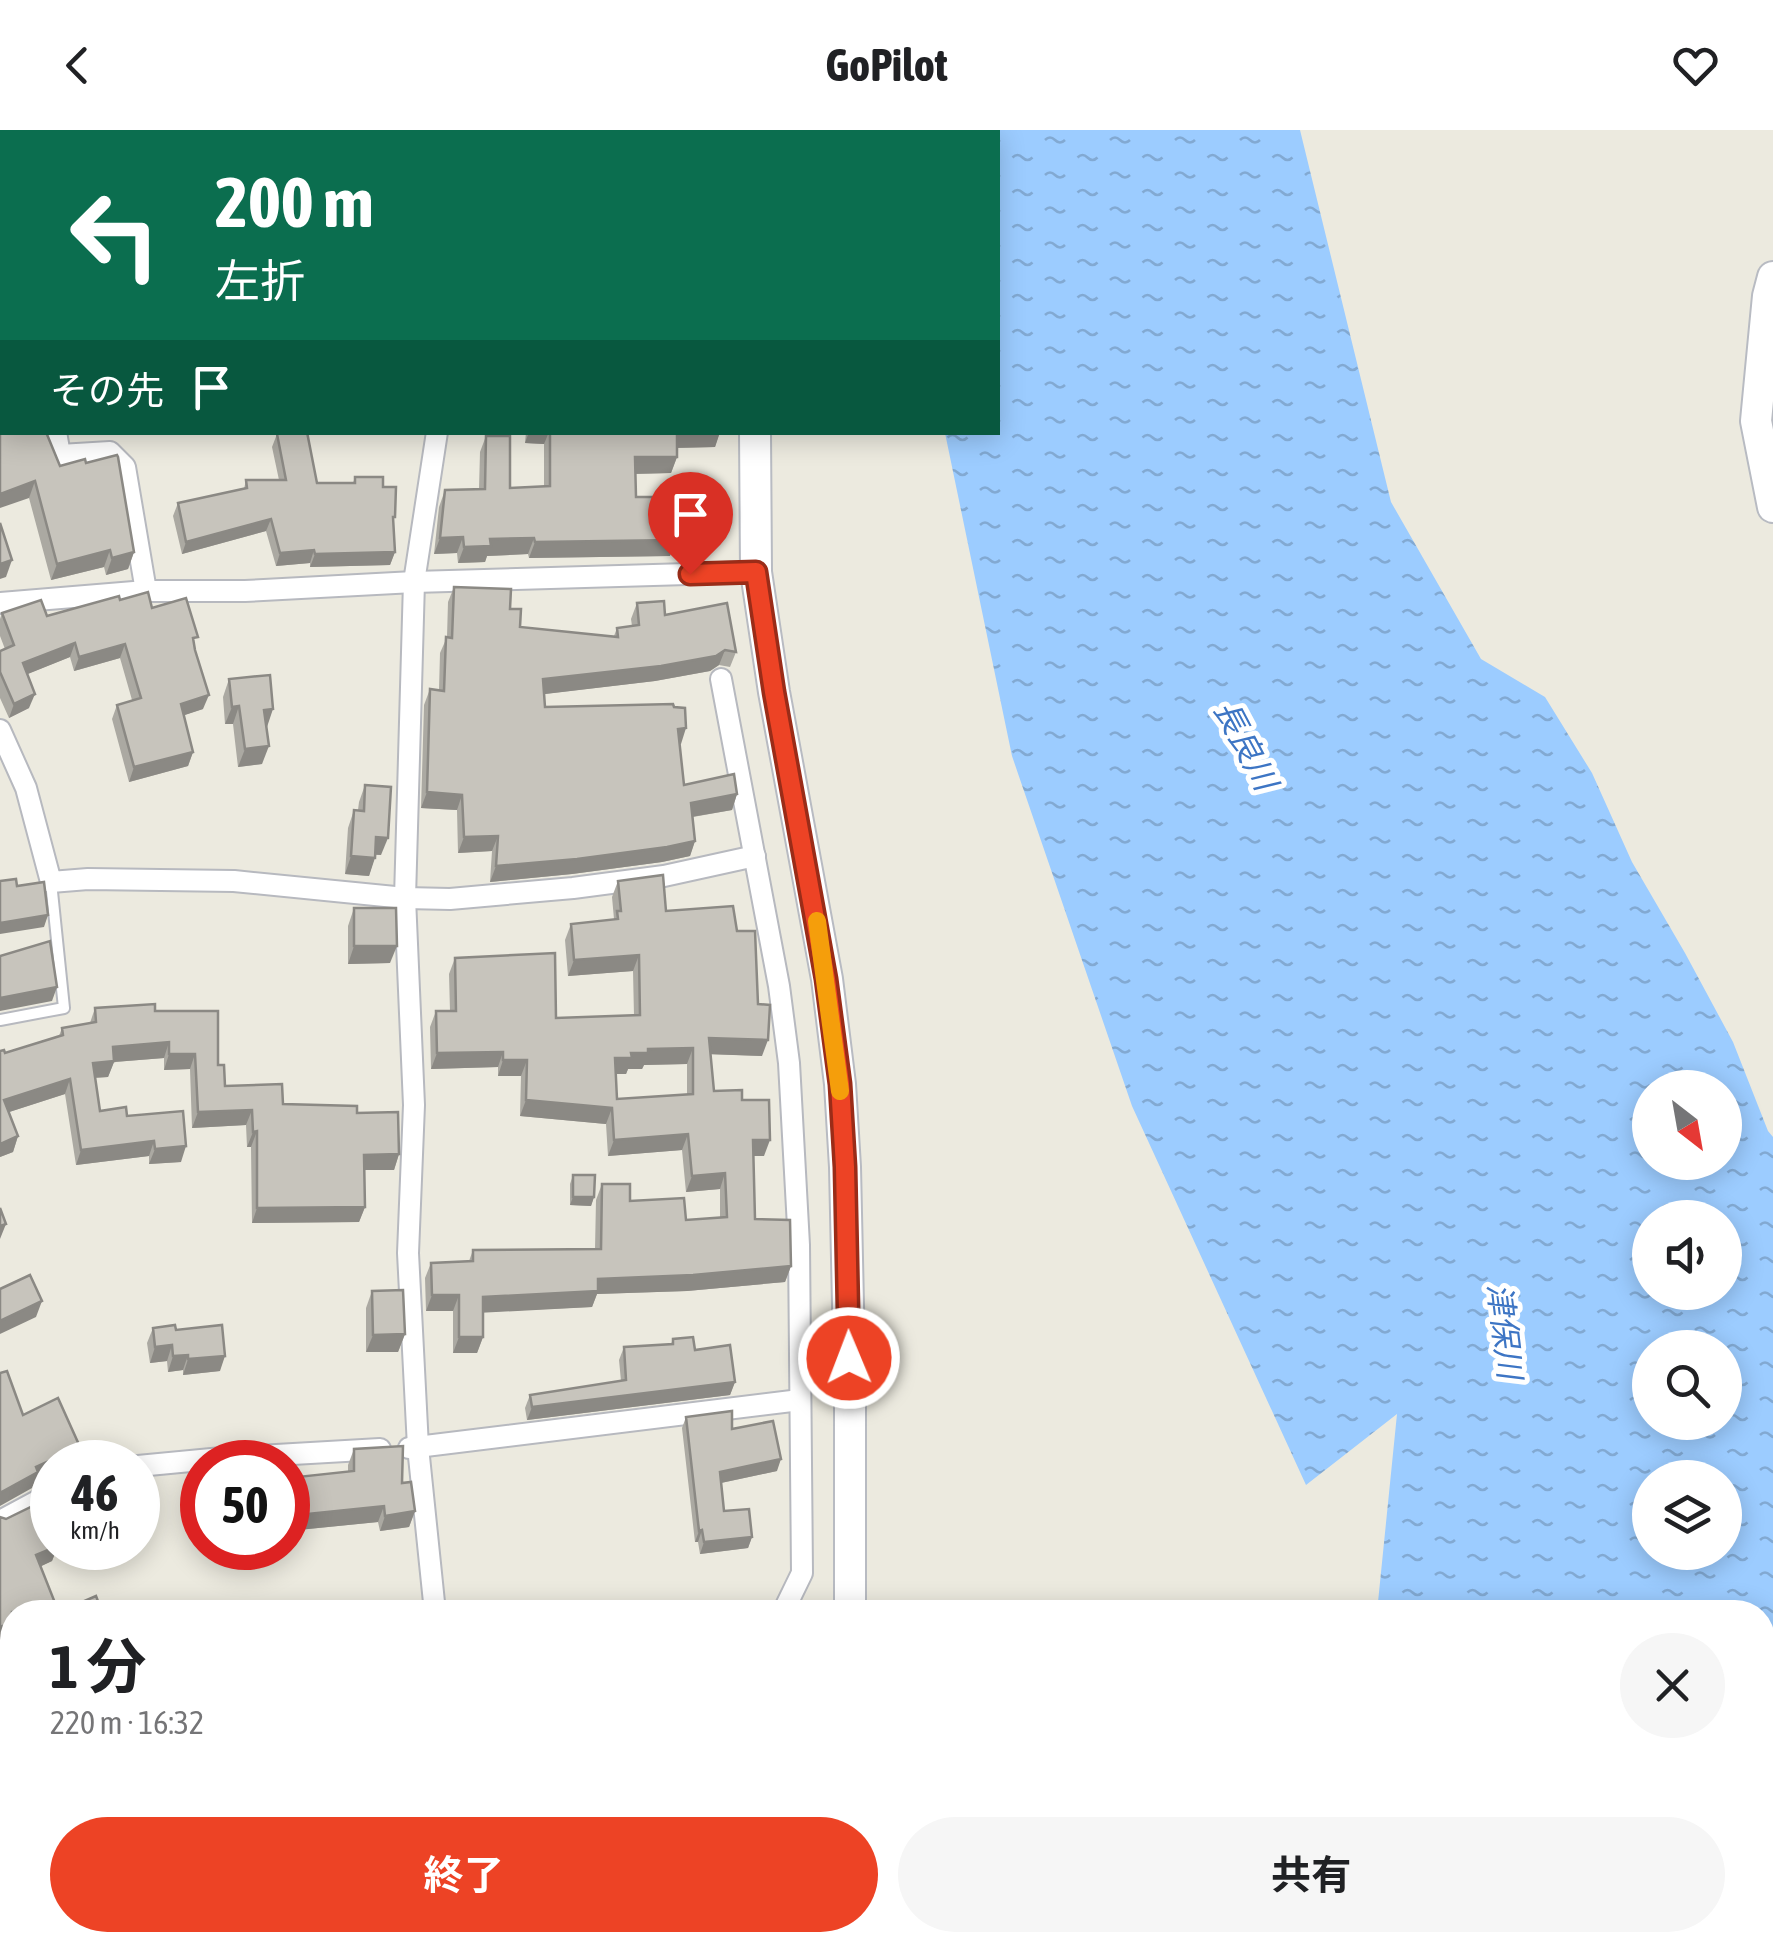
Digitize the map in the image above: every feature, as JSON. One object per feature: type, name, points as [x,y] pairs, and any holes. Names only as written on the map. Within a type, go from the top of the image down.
[{"type":"main road","points":[[1773,277],[1768,296],[1765,420],[1773,507]]},
{"type":"main road","points":[[755,435],[756,572],[826,979],[840,1084],[850,1376],[846,1600]]},
{"type":"street","points":[[57,435],[60,454],[110,452],[125,467],[146,591]]},
{"type":"street","points":[[434,1600],[418,1447],[408,1253],[414,1105],[405,898],[414,582],[437,435]]},
{"type":"street","points":[[0,603],[146,591],[245,591],[756,572]]},
{"type":"street","points":[[721,679],[779,986],[789,1063],[797,1173],[802,1572],[789,1600]]},
{"type":"street","points":[[0,730],[26,788],[51,882],[234,881],[450,899],[664,876],[755,856]]},
{"type":"street","points":[[160,1464],[418,1447],[800,1400]]},
{"type":"street","points":[[0,1521],[30,1505]]},
{"type":"lane","points":[[0,1020],[64,1008],[51,882]]},
{"type":"water","points":[[1000,130],[1300,130],[1391,502],[1481,659],[1545,697],[1592,773],[1632,862],[1733,1042],[1773,1137],[1773,1600],[1378,1600],[1397,1414],[1306,1485],[1132,1106],[1012,756],[945,435],[1000,435]]},
{"type":"building","points":[[0,435],[47,435],[60,466],[117,455],[134,552],[112,558],[110,550],[57,564],[35,481],[0,494]]},
{"type":"building","points":[[277,435],[308,435],[317,483],[355,483],[355,477],[383,477],[383,487],[396,487],[395,552],[280,553],[271,519],[186,542],[178,503],[247,488],[246,480],[286,480]]},
{"type":"building","points":[[550,435],[677,435],[677,457],[635,457],[636,497],[676,497],[676,540],[490,539],[491,546],[464,547],[463,537],[440,538],[445,490],[485,489],[486,436],[510,436],[510,488],[550,486]]},
{"type":"building","points":[[0,523],[12,560],[0,564]]},
{"type":"building","points":[[454,587],[511,589],[510,609],[521,609],[520,627],[618,637],[617,628],[639,625],[637,603],[664,601],[665,615],[727,603],[736,652],[725,650],[716,656],[661,666],[543,679],[545,707],[673,704],[685,708],[686,728],[678,729],[684,785],[734,774],[737,794],[691,803],[695,841],[577,859],[496,866],[498,836],[464,837],[462,795],[427,792],[430,689],[444,691],[446,637],[452,638]]},
{"type":"building","points":[[148,592],[152,608],[186,598],[198,637],[193,638],[195,650],[209,695],[181,704],[193,752],[134,767],[117,705],[141,698],[125,644],[79,657],[75,643],[23,663],[35,694],[14,704],[0,672],[0,651],[14,645],[2,613],[41,600],[47,616]]},
{"type":"building","points":[[270,675],[273,709],[264,710],[269,746],[245,749],[239,706],[232,707],[229,679]]},
{"type":"building","points":[[365,785],[391,787],[388,838],[376,837],[375,858],[351,856],[354,810],[364,811]]},
{"type":"building","points":[[663,875],[666,911],[733,906],[737,931],[755,931],[758,1004],[770,1005],[768,1040],[709,1038],[714,1091],[742,1090],[742,1100],[769,1100],[770,1140],[753,1140],[755,1219],[790,1220],[791,1266],[598,1279],[598,1291],[483,1297],[483,1337],[459,1337],[459,1295],[432,1295],[431,1263],[473,1261],[473,1250],[601,1249],[602,1184],[630,1184],[630,1201],[684,1198],[686,1220],[727,1217],[725,1173],[692,1176],[688,1134],[614,1140],[612,1108],[526,1100],[527,1060],[503,1060],[503,1052],[437,1053],[436,1011],[456,1011],[455,958],[555,953],[556,1018],[640,1015],[639,955],[574,960],[571,924],[618,919],[618,881]],"holes":[[[693,1048],[693,1094],[617,1099],[615,1058],[632,1058],[631,1053],[648,1053],[648,1049]]]},
{"type":"building","points":[[16,879],[17,886],[44,882],[48,915],[0,923],[0,881]]},
{"type":"building","points":[[354,908],[396,908],[397,946],[354,946]]},
{"type":"building","points":[[50,941],[57,987],[0,998],[0,956]]},
{"type":"building","points":[[155,1004],[155,1011],[218,1011],[218,1065],[224,1065],[225,1086],[282,1084],[283,1104],[357,1106],[357,1113],[398,1112],[399,1154],[364,1155],[365,1207],[257,1208],[257,1131],[253,1132],[252,1110],[198,1112],[195,1054],[169,1054],[169,1042],[113,1047],[114,1061],[93,1063],[100,1111],[126,1107],[127,1116],[183,1111],[186,1146],[155,1149],[154,1141],[81,1150],[70,1079],[4,1100],[18,1136],[0,1144],[0,1051],[5,1053],[63,1035],[62,1028],[96,1022],[95,1008]]},
{"type":"building","points":[[573,1175],[595,1175],[594,1197],[573,1197]]},
{"type":"building","points":[[30,1275],[42,1301],[0,1321],[0,1289]]},
{"type":"building","points":[[403,1290],[405,1334],[373,1335],[372,1291]]},
{"type":"building","points":[[175,1325],[176,1330],[222,1325],[225,1356],[188,1359],[188,1355],[173,1356],[172,1345],[155,1347],[153,1328]]},
{"type":"building","points":[[693,1337],[695,1350],[730,1345],[735,1382],[532,1407],[530,1395],[626,1380],[624,1347],[673,1344],[673,1339]]},
{"type":"building","points":[[7,1371],[23,1415],[58,1398],[77,1440],[30,1440],[30,1476],[0,1493],[0,1373]]},
{"type":"building","points":[[732,1411],[732,1429],[773,1421],[781,1459],[720,1472],[724,1511],[749,1509],[752,1537],[704,1542],[702,1530],[699,1531],[686,1417]]},
{"type":"building","points":[[403,1446],[402,1483],[411,1482],[415,1511],[385,1516],[384,1506],[310,1514],[310,1476],[354,1471],[354,1449]]},
{"type":"building","points":[[30,1507],[30,1570],[42,1570],[54,1600],[0,1600],[0,1517],[6,1519]]},
{"type":"slow traffic","points":[[817,921],[840,1091]]},
{"type":"route","points":[[690,574],[756,572],[826,979],[840,1084],[849,1358]]},
{"type":"water label","name":"長良川","points":[[1246,745]]},
{"type":"water label","name":"津保川","points":[[1505,1331]]}]
